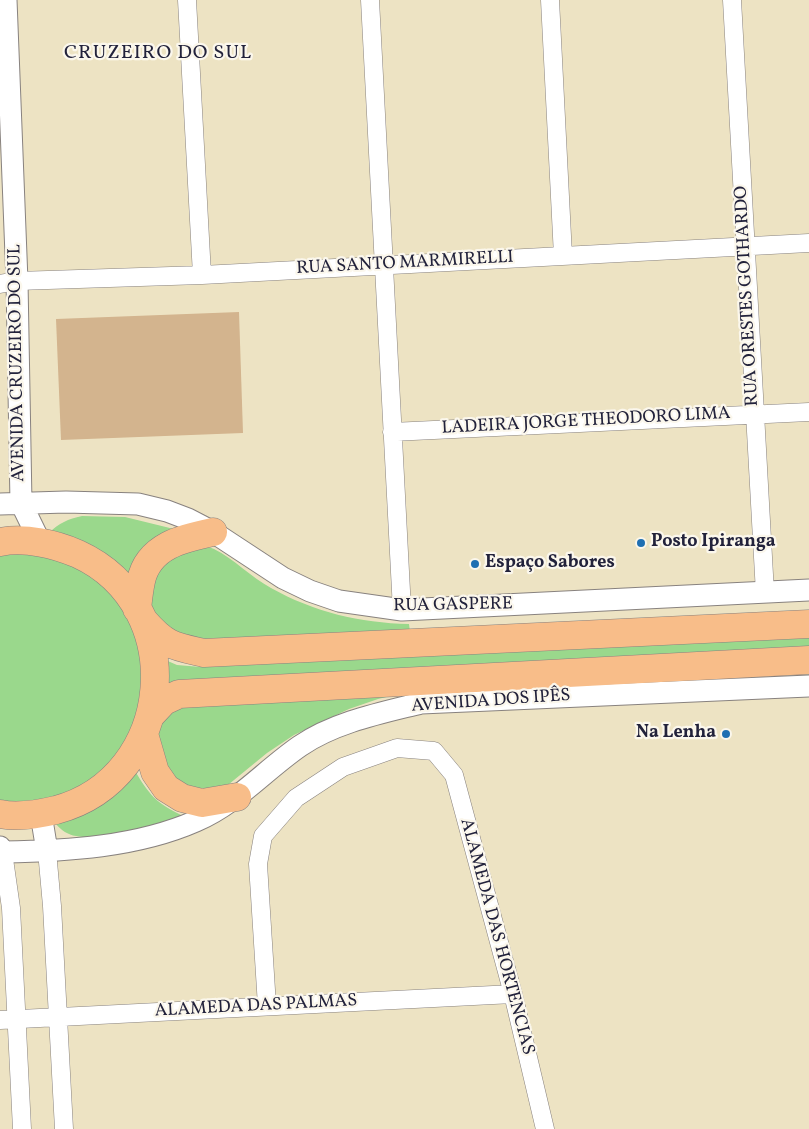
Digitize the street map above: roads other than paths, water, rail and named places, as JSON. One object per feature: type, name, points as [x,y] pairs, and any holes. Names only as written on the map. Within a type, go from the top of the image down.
[{"type":"main road","points":[[213,532],[181,538],[168,545],[156,554],[147,565],[141,580],[141,615],[154,652],[156,684],[147,725],[155,772],[166,788],[182,798],[202,803],[237,798]]},
{"type":"main road","points":[[0,542],[40,542],[64,548],[86,558],[106,572],[123,589],[158,637],[173,646],[204,653],[809,624]]},
{"type":"main road","points":[[0,814],[6,816],[41,814],[67,807],[92,795],[113,778],[131,758],[147,725],[164,701],[179,694],[809,660]]},
{"type":"street","name":"AVENIDA CRUZEIRO DO SUL","points":[[6,0],[8,283],[22,503],[40,542]]},
{"type":"street","points":[[187,0],[202,275]]},
{"type":"street","points":[[370,0],[402,610]]},
{"type":"street","points":[[550,0],[564,256]]},
{"type":"street","name":"RUA ORESTES GOTHARDO","points":[[732,0],[765,593]]},
{"type":"street","name":"RUA SANTO MARMIRELLI","points":[[8,283],[202,275],[809,243]]},
{"type":"street","name":"LADEIRA JORGE THEODORO LIMA","points":[[392,432],[809,412]]},
{"type":"street","name":"RUA GASPERE","points":[[0,504],[66,502],[138,504],[167,511],[213,532],[283,578],[310,591],[339,601],[402,610],[809,590]]},
{"type":"street","name":"AVENIDA DOS IPÊS","points":[[1,850],[48,851],[110,844],[162,835],[198,821],[237,798],[271,768],[309,741],[331,730],[371,715],[421,703],[809,686]]},
{"type":"street","name":"ALAMEDA DAS HORTENCIAS","points":[[267,1006],[258,864],[263,836],[296,798],[343,767],[397,748],[434,751],[454,775],[512,994],[545,1129]]},
{"type":"street","points":[[41,814],[48,851],[64,1129]]},
{"type":"street","points":[[1,850],[11,908],[8,1019],[22,1129]]},
{"type":"street","name":"ALAMEDA DAS PALMAS","points":[[8,1019],[512,994]]},
{"type":"place","name":"Posto Ipiranga","points":[[641,543]]},
{"type":"place","name":"Espaço Sabores","points":[[475,564]]},
{"type":"place","name":"Na Lenha","points":[[726,734]]},
{"type":"district","name":"CRUZEIRO DO SUL","points":[[158,54]]}]
